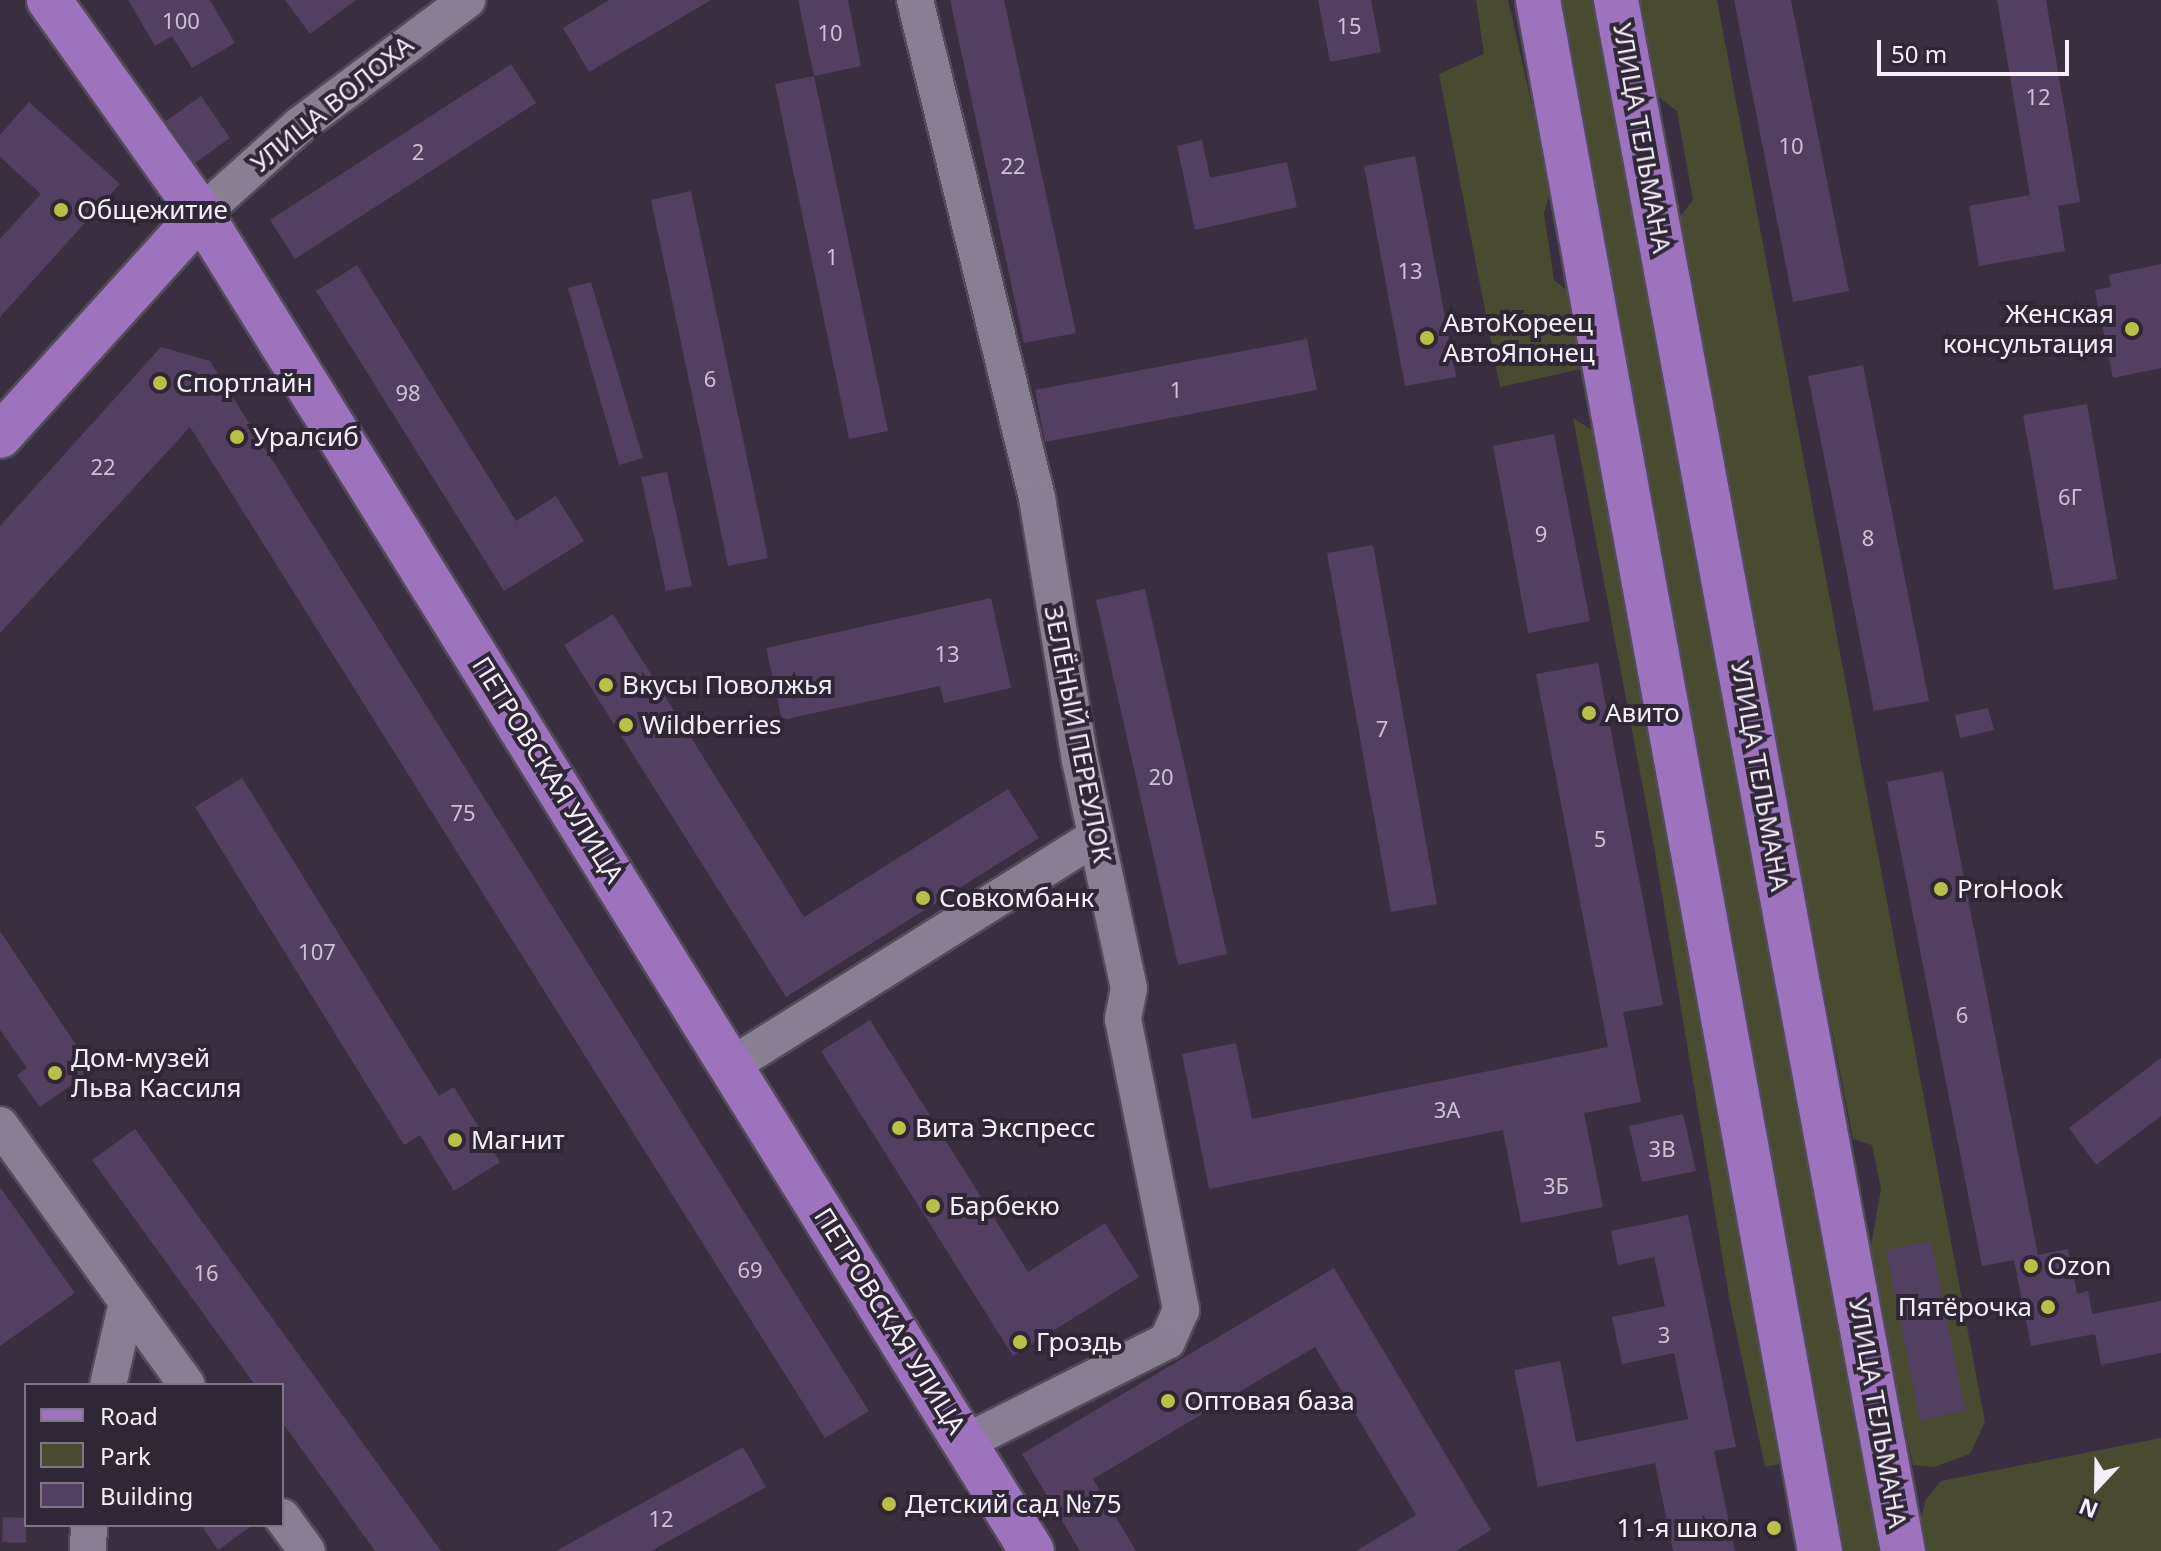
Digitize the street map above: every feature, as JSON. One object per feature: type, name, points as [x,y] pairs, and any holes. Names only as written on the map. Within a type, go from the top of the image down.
[{"type":"main road","name":"ПЕТРОВСКАЯ УЛИЦА","points":[[49,0],[201,214],[1032,1551]]},
{"type":"main road","points":[[1538,0],[1820,1551]]},
{"type":"main road","name":"УЛИЦА ТЕЛЬМАНА","points":[[1616,0],[1903,1551]]},
{"type":"main road","points":[[0,436],[201,214]]},
{"type":"street","name":"УЛИЦА ВОЛОХА","points":[[201,214],[300,125],[467,0]]},
{"type":"street","name":"ЗЕЛЁНЫЙ ПЕРЕУЛОК","points":[[915,0],[1037,498],[1096,837],[1129,988],[1123,1019],[1181,1310],[1167,1341],[964,1443]]},
{"type":"street","points":[[732,1065],[1096,837]]},
{"type":"street","points":[[0,1125],[186,1383]]},
{"type":"street","points":[[108,1383],[127,1302]]},
{"type":"street","points":[[284,1520],[307,1551]]},
{"type":"street","points":[[88,1551],[89,1527]]},
{"type":"green space","points":[[1476,0],[1508,0],[1551,189],[1544,213],[1554,280],[1569,292],[1585,368],[1500,387],[1439,74],[1484,54]]},
{"type":"green space","points":[[1557,0],[1594,0],[1883,1551],[1837,1551]]},
{"type":"green space","points":[[1631,0],[1717,0],[1985,1422],[1970,1454],[1934,1467],[1913,1465],[1869,1258],[1881,1189],[1872,1145],[1853,1139],[1722,464],[1679,218],[1693,200],[1677,111],[1648,89]]},
{"type":"green space","points":[[1573,418],[1595,432],[1785,1463],[1765,1467],[1730,1303],[1653,841]]},
{"type":"green space","points":[[2161,1438],[2161,1551],[1926,1551],[1920,1522],[1926,1499],[1941,1481]]},
{"type":"building","points":[[128,0],[210,0],[235,43],[192,68],[172,36],[155,46]]},
{"type":"building","points":[[285,0],[356,0],[310,34]]},
{"type":"building","points":[[609,0],[711,0],[589,72],[563,28]]},
{"type":"building","points":[[798,0],[848,0],[861,66],[814,76]]},
{"type":"building","points":[[950,0],[1004,0],[1076,333],[1024,343]]},
{"type":"building","points":[[1318,0],[1371,0],[1381,52],[1330,62]]},
{"type":"building","points":[[1734,0],[1791,0],[1849,291],[1793,302]]},
{"type":"building","points":[[1997,0],[2046,0],[2080,202],[2058,206],[2065,251],[1979,266],[1969,206],[2030,195]]},
{"type":"building","points":[[511,64],[536,103],[295,259],[270,220]]},
{"type":"building","points":[[814,76],[888,431],[849,439],[775,84]]},
{"type":"building","points":[[201,96],[230,138],[195,163],[166,121]]},
{"type":"building","name":"Общежитие","points":[[29,102],[120,184],[0,317],[0,239],[41,194],[0,157],[0,135]]},
{"type":"building","points":[[1202,140],[1210,178],[1287,162],[1297,207],[1195,230],[1177,146]]},
{"type":"building","points":[[1415,156],[1456,377],[1405,386],[1364,166]]},
{"type":"building","points":[[691,191],[768,558],[728,566],[651,200]]},
{"type":"building","name":"Женская консультация","points":[[2161,264],[2161,368],[2113,378],[2095,290],[2111,287],[2109,275]]},
{"type":"building","points":[[357,265],[516,521],[556,496],[584,541],[504,591],[316,291]]},
{"type":"building","points":[[591,282],[643,458],[619,465],[568,288]]},
{"type":"building","points":[[1307,339],[1317,390],[1045,442],[1035,390]]},
{"type":"building","points":[[161,347],[210,361],[869,1411],[825,1438],[190,427],[0,633],[0,526]]},
{"type":"building","points":[[1863,365],[1929,701],[1874,711],[1808,376]]},
{"type":"building","points":[[2087,404],[2117,579],[2054,590],[2023,415]]},
{"type":"building","points":[[1554,434],[1590,621],[1528,633],[1493,446]]},
{"type":"building","points":[[667,472],[692,586],[666,591],[641,477]]},
{"type":"building","points":[[1373,545],[1437,904],[1391,912],[1327,553]]},
{"type":"building","points":[[1145,589],[1227,954],[1178,965],[1096,600]]},
{"type":"building","points":[[991,598],[1011,688],[944,703],[940,686],[782,720],[766,648]]},
{"type":"building","points":[[613,614],[804,917],[1008,789],[1039,838],[786,997],[564,645]]},
{"type":"building","points":[[1598,663],[1663,1005],[1623,1012],[1641,1102],[1584,1113],[1603,1207],[1521,1223],[1503,1130],[1209,1189],[1182,1054],[1236,1043],[1252,1119],[1608,1047],[1536,674]]},
{"type":"building","points":[[1988,708],[1994,730],[1960,738],[1955,715]]},
{"type":"building","points":[[1943,771],[2038,1255],[2068,1249],[2077,1294],[2088,1291],[2092,1314],[2161,1301],[2161,1353],[2101,1365],[2095,1334],[2031,1346],[2014,1260],[1982,1266],[1887,782]]},
{"type":"building","points":[[242,778],[439,1096],[454,1087],[500,1162],[454,1191],[420,1135],[404,1145],[195,807]]},
{"type":"building","points":[[0,931],[93,1070],[40,1107],[17,1075],[27,1068],[0,1030]]},
{"type":"building","points":[[870,1020],[1028,1272],[1105,1223],[1139,1277],[1013,1356],[821,1051]]},
{"type":"building","points":[[2161,1058],[2161,1116],[2096,1165],[2069,1128]]},
{"type":"building","points":[[1683,1114],[1696,1171],[1642,1182],[1629,1126]]},
{"type":"building","points":[[135,1129],[441,1551],[375,1551],[284,1425],[284,1383],[254,1383],[92,1160]]},
{"type":"building","points":[[0,1187],[75,1293],[0,1346]]},
{"type":"building","points":[[1688,1215],[1736,1447],[1714,1451],[1735,1551],[1673,1551],[1655,1463],[1538,1487],[1514,1370],[1560,1361],[1576,1442],[1688,1419],[1674,1353],[1622,1364],[1612,1317],[1665,1306],[1654,1257],[1618,1265],[1611,1231]]},
{"type":"building","points":[[1931,1241],[1965,1411],[1920,1420],[1886,1250]]},
{"type":"building","name":"Оптовая база","points":[[1334,1268],[1491,1530],[1456,1551],[1356,1551],[1416,1515],[1315,1347],[1093,1479],[1136,1551],[1080,1551],[1022,1454]]},
{"type":"building","points":[[743,1447],[766,1487],[651,1551],[556,1551]]},
{"type":"building","points":[[3,1517],[24,1518],[26,1543],[2,1542]]},
{"type":"building","points":[[202,1527],[250,1527],[218,1550]]},
{"type":"place","name":"Общежитие","points":[[61,210]]},
{"type":"place","name":"Женская консультация","points":[[2132,329]]},
{"type":"place","name":"АвтоКореец АвтоЯпонец","points":[[1427,338]]},
{"type":"place","name":"Спортлайн","points":[[160,383]]},
{"type":"place","name":"Уралсиб","points":[[237,437]]},
{"type":"place","name":"Вкусы Поволжья","points":[[606,685]]},
{"type":"place","name":"Авито","points":[[1589,713]]},
{"type":"place","name":"Wildberries","points":[[626,725]]},
{"type":"place","name":"ProHook","points":[[1941,889]]},
{"type":"place","name":"Совкомбанк","points":[[923,898]]},
{"type":"place","name":"Дом-музей Льва Кассиля","points":[[55,1073]]},
{"type":"place","name":"Вита Экспресс","points":[[899,1128]]},
{"type":"place","name":"Магнит","points":[[455,1140]]},
{"type":"place","name":"Барбекю","points":[[933,1206]]},
{"type":"place","name":"Ozon","points":[[2031,1266]]},
{"type":"place","name":"Пятёрочка","points":[[2048,1307]]},
{"type":"place","name":"Гроздь","points":[[1020,1342]]},
{"type":"place","name":"Оптовая база","points":[[1168,1401]]},
{"type":"place","name":"Детский сад №75","points":[[889,1504]]},
{"type":"place","name":"11-я школа","points":[[1774,1528]]}]
